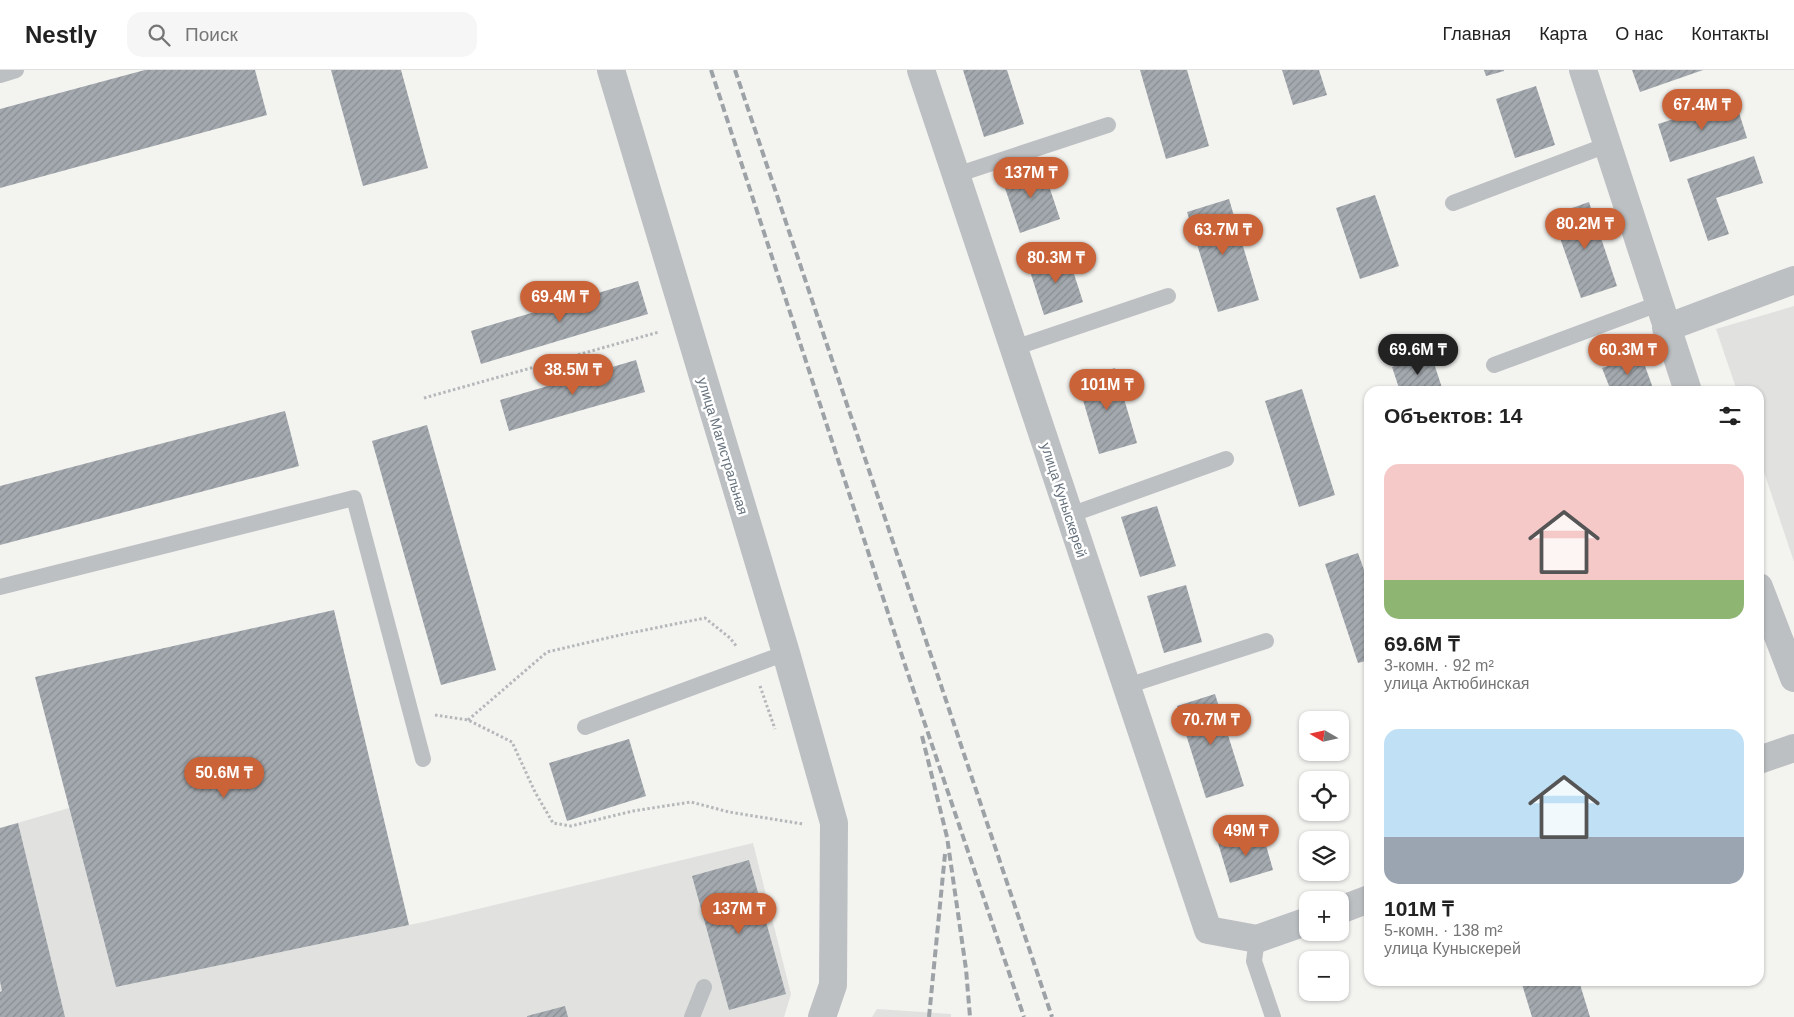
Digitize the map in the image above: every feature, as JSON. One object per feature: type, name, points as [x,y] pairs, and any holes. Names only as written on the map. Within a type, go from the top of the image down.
[{"type":"street","name":"улица Магистральная","points":[[611,70],[786,653],[834,823],[833,984],[822,1017]]},
{"type":"street","name":"улица Куныскерей","points":[[921,70],[1208,930],[1258,939]]},
{"type":"street","points":[[1583,70],[1686,386]]},
{"type":"street","points":[[1662,316],[1794,280]]},
{"type":"street","points":[[1764,600],[1794,678]]},
{"type":"street","points":[[1764,758],[1794,748]]},
{"type":"street","points":[[1349,907],[1364,901]]},
{"type":"street","points":[[1258,939],[1299,924]]},
{"type":"lane","points":[[0,75],[16,70]]},
{"type":"lane","points":[[956,174],[1108,125]]},
{"type":"lane","points":[[1453,203],[1607,145]]},
{"type":"lane","points":[[1014,348],[1168,296]]},
{"type":"lane","points":[[1494,364],[1662,316]]},
{"type":"lane","points":[[1070,516],[1226,459]]},
{"type":"lane","points":[[0,587],[354,498],[422,759]]},
{"type":"lane","points":[[1127,686],[1266,641]]},
{"type":"lane","points":[[585,727],[786,653]]},
{"type":"lane","points":[[1258,939],[1254,961],[1273,1017]]},
{"type":"lane","points":[[692,1017],[704,987]]},
{"type":"path","points":[[424,398],[687,324]]},
{"type":"path","points":[[411,712],[468,720],[512,742],[534,792],[553,823],[571,826],[634,811],[691,802],[729,812],[808,824],[834,823]]},
{"type":"shaded area","points":[[1794,306],[1794,562],[1764,472],[1764,386],[1735,386],[1716,329]]},
{"type":"shaded area","points":[[69,808],[116,987],[428,921],[753,843],[791,994],[784,1017],[0,1017],[0,828]]},
{"type":"shaded area","points":[[877,1009],[951,1014],[951,1017],[872,1017]]},
{"type":"building","points":[[145,70],[255,70],[267,115],[0,188],[0,109]]},
{"type":"building","points":[[331,70],[401,70],[428,168],[363,186]]},
{"type":"building","points":[[963,70],[1007,70],[1024,124],[984,137]]},
{"type":"building","points":[[1140,70],[1187,70],[1209,146],[1166,159]]},
{"type":"building","points":[[1282,70],[1319,70],[1327,95],[1293,105]]},
{"type":"building","points":[[1484,70],[1504,70],[1504,71],[1486,76]]},
{"type":"building","points":[[1632,70],[1703,70],[1640,92]]},
{"type":"building","points":[[1536,86],[1555,145],[1515,158],[1496,99]]},
{"type":"building","points":[[1735,100],[1747,138],[1670,162],[1658,124]]},
{"type":"building","points":[[1754,156],[1763,183],[1716,198],[1729,234],[1708,241],[1687,179]]},
{"type":"building","points":[[1042,165],[1060,219],[1020,233],[1002,179]]},
{"type":"building","points":[[1375,195],[1399,266],[1360,279],[1336,208]]},
{"type":"building","points":[[1229,199],[1259,300],[1218,312],[1187,212]]},
{"type":"building","points":[[1589,202],[1617,286],[1581,298],[1552,215]]},
{"type":"building","points":[[1067,252],[1083,302],[1044,315],[1028,265]]},
{"type":"building","points":[[638,281],[648,314],[481,364],[471,331]]},
{"type":"building","points":[[1431,354],[1441,386],[1398,386],[1392,367]]},
{"type":"building","points":[[1641,355],[1652,386],[1609,386],[1602,368]]},
{"type":"building","points":[[636,360],[645,392],[509,431],[500,400]]},
{"type":"building","points":[[1115,368],[1137,443],[1099,454],[1077,380]]},
{"type":"building","points":[[1302,389],[1335,495],[1299,507],[1265,401]]},
{"type":"building","points":[[285,411],[299,466],[0,545],[0,486]]},
{"type":"building","points":[[427,425],[496,670],[441,685],[372,441]]},
{"type":"building","points":[[1157,506],[1176,566],[1140,577],[1121,517]]},
{"type":"building","points":[[1358,553],[1364,570],[1364,661],[1358,663],[1325,564]]},
{"type":"building","points":[[1186,585],[1202,642],[1164,653],[1147,596]]},
{"type":"building","points":[[334,610],[409,925],[116,987],[35,677]]},
{"type":"building","points":[[1215,694],[1244,786],[1206,798],[1177,706]]},
{"type":"building","points":[[629,739],[646,796],[567,821],[549,763]]},
{"type":"building","points":[[18,823],[65,1017],[0,1017],[0,992],[2,991],[0,981],[0,828]]},
{"type":"building","points":[[1262,831],[1273,870],[1230,883],[1218,843]]},
{"type":"building","points":[[749,860],[786,994],[729,1010],[692,876]]},
{"type":"building","points":[[1523,986],[1581,986],[1590,1017],[1532,1017]]},
{"type":"building","points":[[565,1006],[568,1017],[527,1017],[527,1016]]},
{"type":"railway","points":[[711,70],[906,668],[1024,1017]]},
{"type":"railway","points":[[735,70],[1052,1017]]},
{"type":"railway","points":[[922,736],[947,837],[966,969],[970,1017]]},
{"type":"railway","points":[[929,1017],[945,854]]}]
